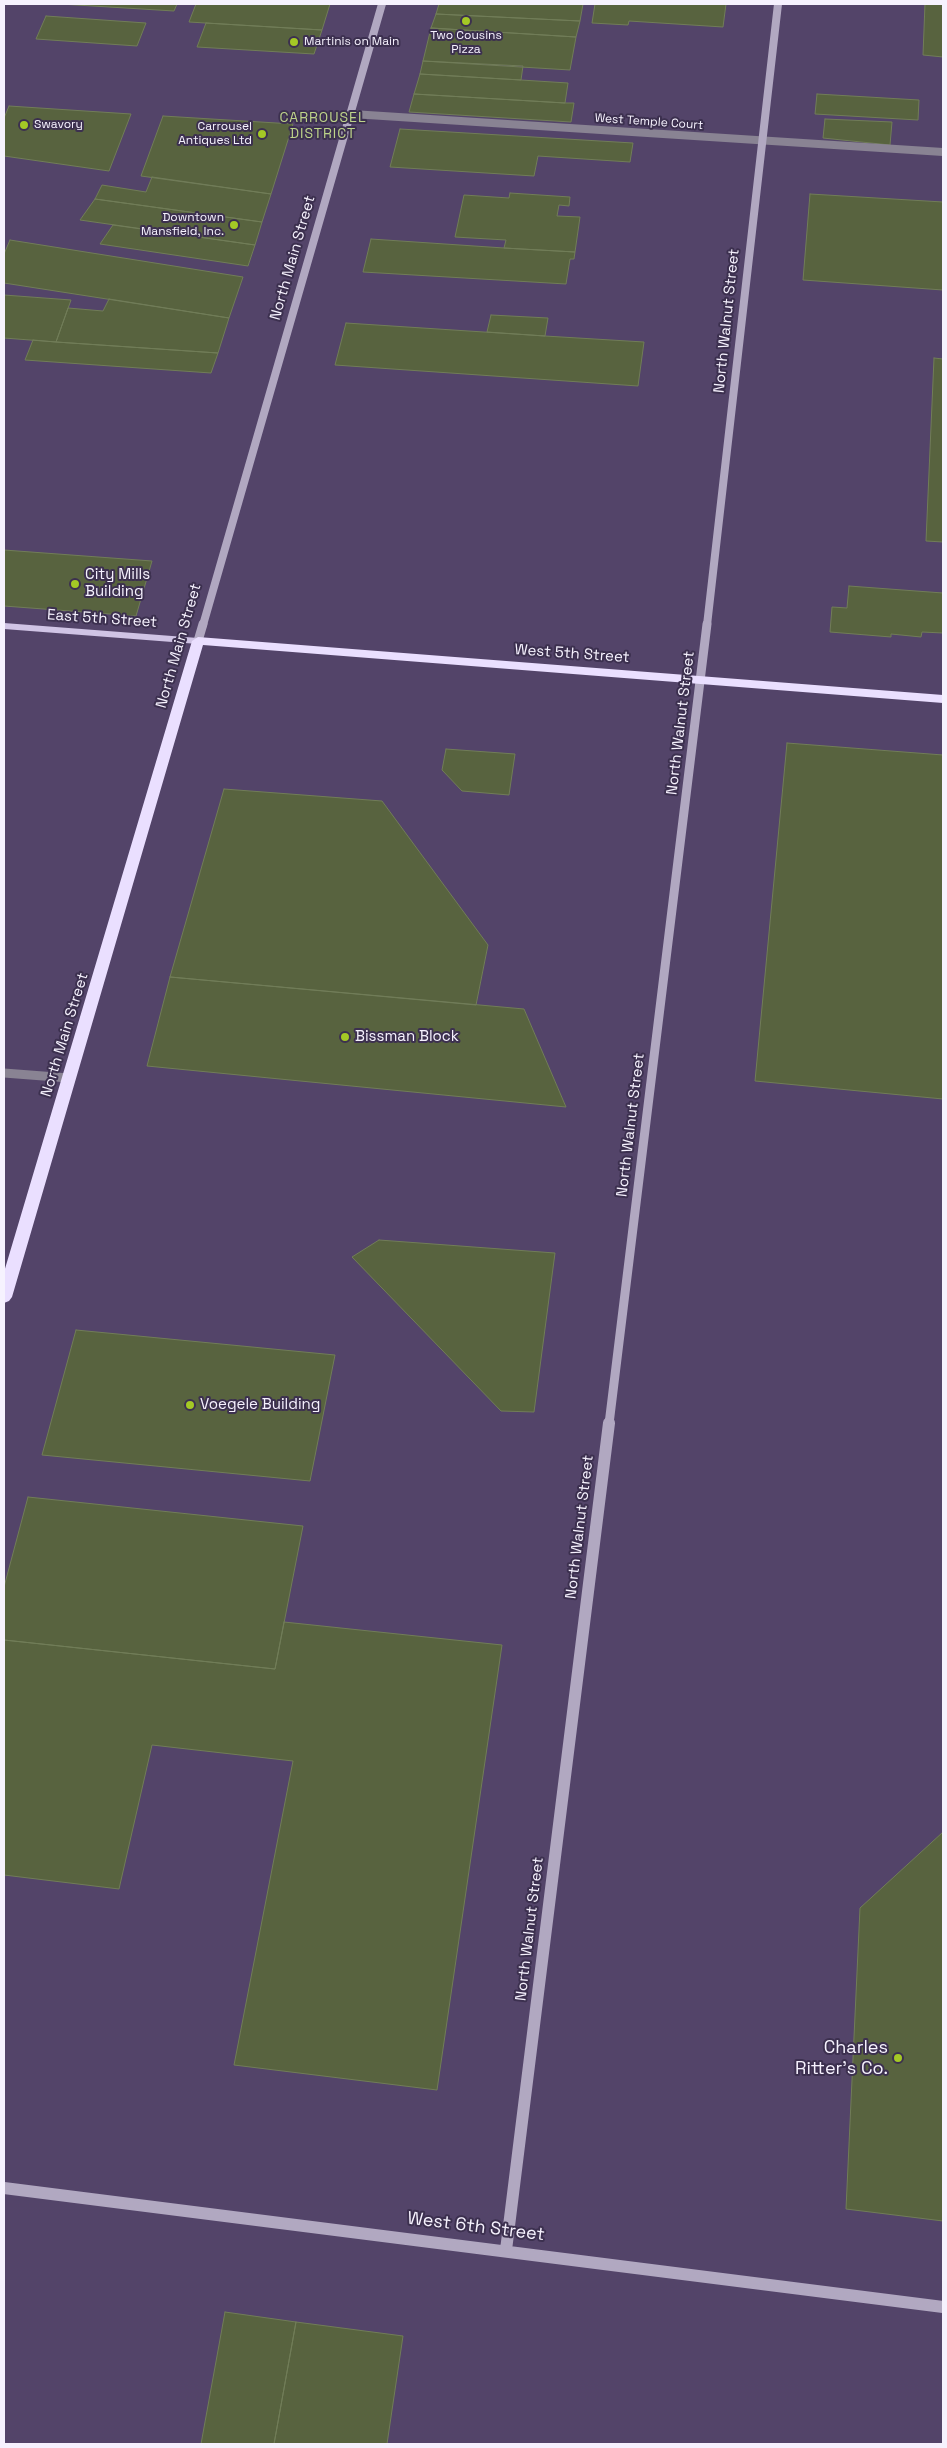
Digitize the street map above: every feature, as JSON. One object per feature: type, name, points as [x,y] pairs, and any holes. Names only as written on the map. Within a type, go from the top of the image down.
[{"type":"highway","name":"West 5th Street","points":[[198,641],[943,699]]},
{"type":"highway","name":"North Main Street","points":[[4,1297],[198,641]]},
{"type":"main road","name":"East 5th Street","points":[[4,626],[198,641]]},
{"type":"street","name":"North Main Street","points":[[198,641],[352,114],[382,4]]},
{"type":"street","name":"North Walnut Street","points":[[506,2250],[702,680],[778,4]]},
{"type":"street","name":"West 6th Street","points":[[4,2188],[506,2250],[943,2307]]},
{"type":"lane","name":"West Temple Court","points":[[352,114],[943,152]]},
{"type":"lane","points":[[4,1073],[69,1078]]},
{"type":"shaded area","points":[[4,4],[943,4],[943,2444],[4,2444]]},
{"type":"building","points":[[60,4],[177,4],[174,11]]},
{"type":"building","points":[[196,4],[330,4],[322,30],[189,22]]},
{"type":"building","points":[[439,4],[583,4],[580,21],[436,14]]},
{"type":"building","points":[[595,4],[726,4],[723,27],[629,21],[628,25],[592,23]]},
{"type":"building","points":[[925,4],[943,4],[943,57],[923,55]]},
{"type":"building","points":[[436,14],[580,21],[576,37],[431,28]]},
{"type":"building","points":[[46,16],[146,23],[137,46],[36,39]]},
{"type":"building","points":[[206,23],[322,30],[314,54],[197,47]]},
{"type":"building","points":[[431,28],[576,37],[570,70],[423,61]]},
{"type":"building","points":[[423,61],[523,66],[521,80],[420,74]]},
{"type":"building","points":[[420,74],[568,83],[565,103],[414,94]]},
{"type":"building","points":[[414,94],[574,103],[571,122],[409,112]]},
{"type":"building","points":[[817,94],[919,100],[918,120],[815,114]]},
{"type":"building","points":[[9,106],[131,114],[109,171],[4,156],[4,118]]},
{"type":"building","points":[[163,116],[293,124],[271,194],[141,176]]},
{"type":"building","points":[[825,119],[892,122],[890,145],[823,138]]},
{"type":"building","points":[[400,129],[633,143],[630,162],[538,156],[534,176],[390,167]]},
{"type":"building","points":[[152,177],[271,194],[262,222],[95,199],[102,185],[146,192]]},
{"type":"building","points":[[510,193],[570,197],[569,206],[559,205],[557,216],[580,217],[575,252],[504,248],[506,240],[455,237],[464,195],[509,198]]},
{"type":"building","points":[[810,194],[943,202],[943,290],[803,280]]},
{"type":"building","points":[[95,199],[262,222],[255,245],[80,220]]},
{"type":"building","points":[[113,225],[255,245],[248,266],[100,244]]},
{"type":"building","points":[[371,239],[575,252],[574,259],[570,259],[566,284],[363,272]]},
{"type":"building","points":[[10,240],[243,277],[229,318],[4,283],[4,254]]},
{"type":"building","points":[[4,295],[71,300],[56,342],[4,338]]},
{"type":"building","points":[[109,299],[229,318],[218,353],[56,342],[68,308],[103,311]]},
{"type":"building","points":[[491,315],[548,318],[545,336],[487,332]]},
{"type":"building","points":[[346,323],[644,342],[638,386],[335,365]]},
{"type":"building","points":[[33,340],[218,353],[211,373],[25,360]]},
{"type":"building","points":[[934,358],[943,359],[943,542],[926,541]]},
{"type":"building","name":"City Mills Building","points":[[4,550],[152,561],[136,616],[4,606]]},
{"type":"building","points":[[849,586],[943,593],[943,633],[922,632],[921,637],[891,634],[891,637],[830,632],[832,607],[847,608]]},
{"type":"building","points":[[787,743],[943,755],[943,1099],[755,1081]]},
{"type":"building","points":[[446,749],[515,754],[509,795],[462,791],[442,770]]},
{"type":"building","points":[[224,789],[382,801],[488,945],[476,1005],[170,977]]},
{"type":"building","name":"Bissman Block","points":[[170,977],[524,1009],[566,1107],[147,1066]]},
{"type":"building","points":[[379,1240],[555,1253],[534,1412],[501,1411],[352,1257]]},
{"type":"building","name":"Voegele Building","points":[[76,1330],[335,1355],[310,1481],[42,1455]]},
{"type":"building","points":[[28,1497],[303,1526],[275,1669],[4,1640],[4,1587]]},
{"type":"building","points":[[284,1622],[502,1645],[437,2090],[234,2065],[293,1761],[152,1745],[119,1889],[4,1875],[4,1640],[275,1669]]},
{"type":"building","name":"Charles Ritter's Co.","points":[[943,1832],[943,2221],[846,2209],[860,1908]]},
{"type":"building","points":[[225,2312],[296,2322],[274,2444],[201,2444]]},
{"type":"building","points":[[296,2322],[403,2336],[387,2444],[274,2444]]},
{"type":"place","name":"Two Cousins Pizza","points":[[466,21]]},
{"type":"place","name":"Martinis on Main","points":[[294,42]]},
{"type":"place","name":"Swavory","points":[[24,125]]},
{"type":"place","name":"Carrousel Antiques Ltd","points":[[262,134]]},
{"type":"place","name":"Downtown Mansfield, Inc.","points":[[234,225]]},
{"type":"place","name":"City Mills Building","points":[[75,584]]},
{"type":"place","name":"Bissman Block","points":[[345,1037]]},
{"type":"place","name":"Voegele Building","points":[[190,1405]]},
{"type":"place","name":"Charles Ritter's Co.","points":[[898,2058]]},
{"type":"district","name":"CARROUSEL DISTRICT","points":[[323,126]]}]
